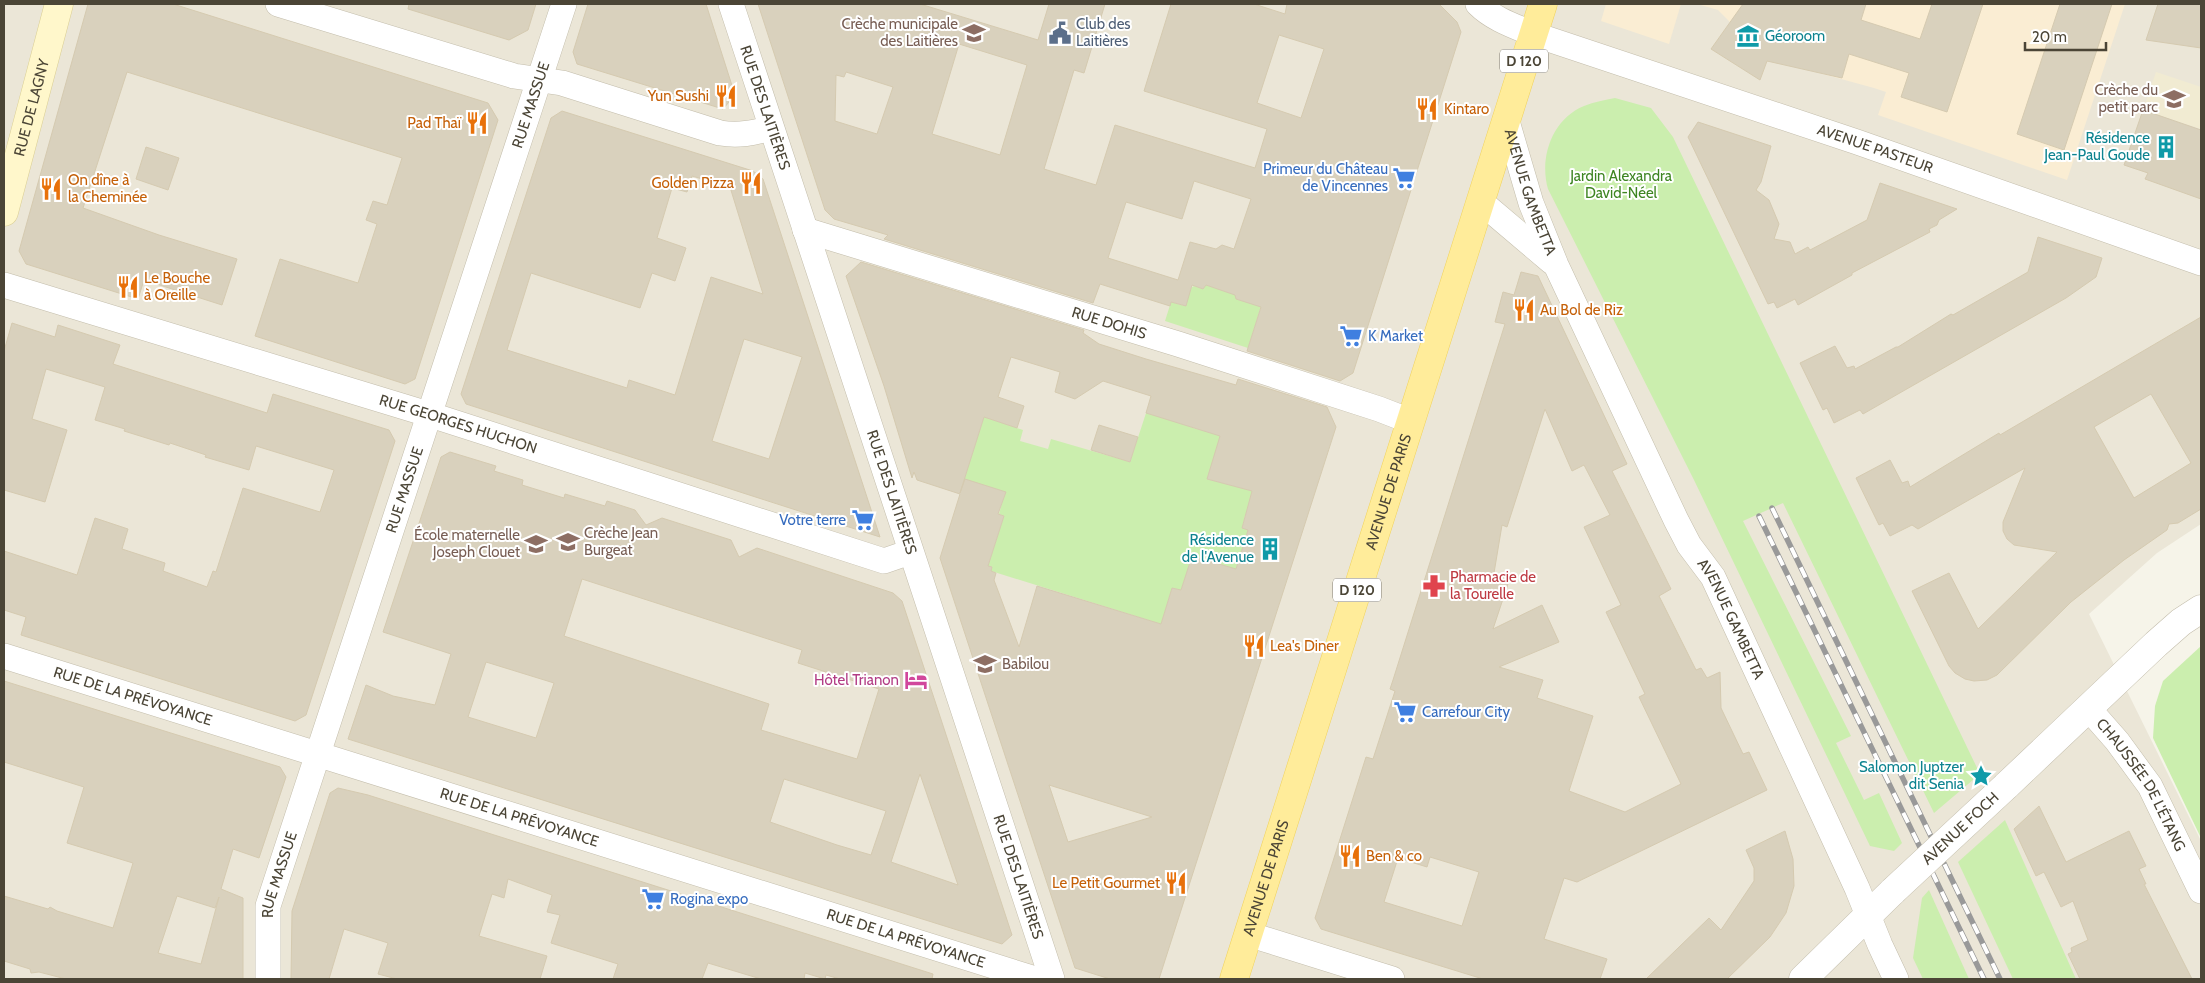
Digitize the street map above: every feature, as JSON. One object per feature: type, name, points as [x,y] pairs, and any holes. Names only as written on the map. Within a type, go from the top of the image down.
[{"type":"main road","name":"RUE DE LAGNY","points":[[4,212],[59,4]]},
{"type":"main road","name":"AVENUE DE PARIS","points":[[1234,979],[1506,118],[1540,36],[1542,4]]},
{"type":"street","points":[[278,4],[514,76],[562,83],[720,133],[750,134],[771,128]]},
{"type":"street","name":"RUE MASSUE","points":[[268,979],[268,906],[431,415],[564,4]]},
{"type":"street","name":"RUE DES LAITIÈRES","points":[[731,4],[1052,979]]},
{"type":"street","name":"AVENUE PASTEUR","points":[[1478,4],[1484,10],[1505,22],[1540,36],[1856,142],[2201,263]]},
{"type":"street","name":"AVENUE GAMBETTA","points":[[1506,118],[1531,203],[1556,265],[1664,496],[1689,545],[1713,578],[1896,979]]},
{"type":"street","name":"AVENUE GAMBETTA","points":[[1480,201],[1556,265]]},
{"type":"street","name":"RUE DOHIS","points":[[805,230],[1187,347],[1410,421]]},
{"type":"street","name":"RUE GEORGES HUCHON","points":[[4,285],[431,415],[884,561],[910,552]]},
{"type":"street","name":"AVENUE FOCH","points":[[1803,979],[2120,678],[2181,622],[2201,609]]},
{"type":"street","name":"RUE DE LA PRÉVOYANCE","points":[[4,656],[318,756],[1035,979]]},
{"type":"street","name":"CHAUSSÉE DE L'ÉTANG","points":[[2088,708],[2117,741],[2150,786],[2201,891]]},
{"type":"street","points":[[1248,934],[1392,979]]},
{"type":"shaded area","points":[[4,4],[2201,4],[2201,524],[2157,553],[2089,614],[2201,841],[2201,979],[4,979]]},
{"type":"shaded area","points":[[1606,4],[1681,4],[1669,44],[1601,21]]},
{"type":"shaded area","points":[[1697,4],[2125,4],[2067,180],[1878,115],[1886,92],[1874,88],[1768,59],[1760,80],[1711,49],[1730,22],[1718,10]]},
{"type":"shaded area","name":"Crèche du petit parc","points":[[2156,72],[2201,87],[2201,129],[2143,110]]},
{"type":"green space","name":"Jardin Alexandra David-Néel","points":[[1615,98],[1651,108],[1673,137],[1980,774],[1934,813],[1783,503],[1743,521],[1851,736],[1836,743],[1864,800],[1879,793],[1902,843],[1894,851],[1870,846],[1694,480],[1548,189],[1545,165],[1547,153],[1556,130],[1573,112],[1584,106]]},
{"type":"green space","points":[[1206,285],[1237,295],[1236,299],[1243,301],[1247,299],[1262,303],[1248,348],[1165,321],[1171,302],[1185,306],[1191,288],[1194,286],[1203,289]]},
{"type":"green space","points":[[1147,410],[1196,429],[1224,434],[1207,479],[1260,493],[1245,516],[1242,528],[1248,530],[1236,569],[1192,556],[1181,590],[1172,588],[1161,624],[991,571],[992,567],[988,566],[1004,516],[999,514],[1005,492],[964,479],[984,417],[1023,430],[1020,441],[1048,449],[1051,439],[1130,462]]},
{"type":"green space","points":[[2201,646],[2201,838],[2153,738],[2155,706],[2163,681]]},
{"type":"green space","points":[[2005,820],[2076,979],[2013,979],[1958,862]]},
{"type":"green space","points":[[1929,890],[1969,979],[1923,979],[1913,958],[1922,898]]},
{"type":"building","points":[[88,4],[173,4],[488,103],[498,120],[415,379],[405,384],[255,336],[280,259],[358,283],[377,224],[366,220],[373,201],[387,205],[402,158],[127,72],[83,208],[159,235],[237,259],[222,305],[144,280],[138,299],[26,264],[19,251]]},
{"type":"building","points":[[409,4],[536,4],[528,30],[509,40],[408,9]]},
{"type":"building","points":[[588,4],[706,4],[735,95],[723,109],[577,64],[573,52]]},
{"type":"building","points":[[758,4],[920,4],[1038,40],[1049,4],[1105,4],[1084,73],[1074,70],[1044,169],[1096,185],[1115,125],[1255,168],[1267,129],[1144,91],[1171,4],[1254,4],[1285,14],[1287,4],[1439,4],[1457,22],[1461,32],[1353,373],[1340,381],[1247,351],[1261,307],[1236,299],[1235,295],[1206,285],[1203,289],[1192,285],[1186,306],[1171,302],[1170,306],[1100,284],[1093,303],[884,239],[888,235],[834,219],[825,210]],"holes":[[[1279,35],[1324,49],[1301,118],[1257,103]],[[959,44],[1027,65],[1000,155],[932,134]],[[846,72],[893,87],[877,134],[835,121],[836,75],[844,77]],[[1194,181],[1251,199],[1234,249],[1222,245],[1216,249],[1190,242],[1178,280],[1108,258],[1126,202],[1182,219]]]},
{"type":"building","points":[[1743,4],[1866,4],[1861,20],[1920,39],[1932,4],[1983,4],[1947,112],[1901,97],[1909,73],[1849,54],[1842,78],[1767,61],[1760,80],[1711,49]]},
{"type":"building","points":[[2060,4],[2112,4],[2064,150],[2017,134]]},
{"type":"building","points":[[2158,4],[2201,4],[2201,48],[2146,40]]},
{"type":"building","name":"Résidence Jean-Paul Goude","points":[[2143,110],[2201,130],[2201,199],[2145,179],[2148,173],[2124,165]]},
{"type":"building","points":[[562,111],[753,171],[763,179],[880,537],[466,404],[461,394],[551,118]],"holes":[[[692,176],[730,187],[763,294],[711,277],[675,395],[629,380],[627,388],[507,350],[531,273],[640,308],[652,273],[675,281],[686,248],[657,238],[672,188],[687,192]],[[744,339],[802,357],[769,459],[712,441]]]},
{"type":"building","points":[[1698,122],[1771,146],[1761,182],[1756,190],[1769,200],[1779,224],[1774,239],[1790,242],[1795,254],[1808,247],[1810,250],[1867,220],[1880,183],[1957,209],[1939,220],[1937,225],[1929,229],[1930,232],[1852,273],[1852,275],[1798,305],[1795,299],[1777,308],[1774,302],[1768,304],[1688,137]]},
{"type":"building","points":[[146,147],[179,158],[168,190],[136,179]]},
{"type":"building","points":[[2038,237],[2102,258],[2096,277],[2066,298],[1863,414],[1860,410],[1834,423],[1827,408],[1823,410],[1800,363],[1835,346],[1847,368],[1854,366],[1855,369],[1898,347],[1951,314],[1953,315],[2028,272]]},
{"type":"building","points":[[861,262],[1084,330],[1083,333],[1099,344],[1146,359],[1236,385],[1238,379],[1327,407],[1336,427],[1159,979],[1110,979],[1075,968],[940,558],[960,494],[917,480],[914,472],[912,478],[884,386],[846,276]],"holes":[[[1011,357],[1060,372],[1055,392],[1075,399],[1103,381],[1151,396],[1146,413],[1220,436],[1207,479],[1252,491],[1242,528],[1248,530],[1236,569],[1192,556],[1181,590],[1172,588],[1161,624],[1037,586],[1019,647],[994,580],[996,573],[991,571],[992,567],[988,566],[1004,516],[998,514],[1006,492],[965,479],[960,493],[984,417],[1017,428],[1024,406],[998,397]],[[1049,785],[1152,817],[1068,842]]]},
{"type":"building","points":[[1521,272],[1538,276],[1627,464],[1612,471],[1671,589],[1659,596],[1696,670],[1701,668],[1707,678],[1720,672],[1721,708],[1743,754],[1749,752],[1767,790],[1577,882],[1564,878],[1544,939],[1607,959],[1600,979],[1483,979],[1321,929],[1315,918],[1366,757],[1373,759],[1395,691],[1390,689],[1505,324],[1495,322],[1503,292],[1514,295]],"holes":[[[1545,409],[1572,471],[1584,465],[1610,515],[1584,527],[1621,605],[1606,612],[1645,694],[1639,697],[1681,784],[1625,812],[1569,791],[1593,716],[1537,698],[1543,680],[1499,667],[1559,642],[1542,605],[1493,629],[1510,578],[1494,573],[1502,525],[1507,527]],[[1430,857],[1479,872],[1462,926],[1384,902],[1398,858],[1427,867]]]},
{"type":"building","points":[[2201,317],[2201,509],[2178,523],[2169,524],[2167,530],[2124,560],[2071,602],[1997,675],[1987,680],[1974,681],[1965,679],[1955,673],[1949,666],[1912,591],[1949,573],[1978,629],[2057,552],[2014,545],[2007,539],[2003,531],[2003,522],[2025,468],[1918,529],[1912,525],[1890,536],[1883,523],[1879,525],[1856,478],[1890,460],[1902,483],[1908,481],[1910,487],[1999,433],[2000,435]],"holes":[[[2151,394],[2191,463],[2134,498],[2094,427]]]},
{"type":"building","points":[[12,323],[55,337],[58,325],[120,345],[113,364],[267,413],[273,394],[389,430],[395,441],[306,715],[295,721],[21,635],[26,617],[4,610],[4,551],[77,575],[95,518],[128,529],[122,549],[165,563],[163,571],[207,587],[213,571],[216,572],[243,488],[320,512],[334,470],[256,446],[249,470],[205,457],[206,455],[170,443],[169,445],[124,431],[125,429],[95,420],[105,387],[46,369],[32,419],[67,430],[45,502],[4,490],[4,351]]},
{"type":"building","points":[[1099,425],[1138,437],[1130,462],[1091,450]]},
{"type":"building","points":[[450,452],[496,466],[494,471],[523,480],[522,485],[564,498],[565,494],[605,506],[607,501],[635,510],[646,525],[662,518],[731,540],[739,557],[757,548],[893,593],[902,601],[1012,935],[1002,944],[348,739],[366,685],[393,696],[435,705],[451,654],[383,632],[441,457]],"holes":[[[582,579],[802,650],[798,663],[879,689],[857,759],[761,730],[769,704],[564,636]],[[486,662],[554,683],[536,738],[468,717]],[[920,774],[958,885],[891,862]],[[784,779],[886,811],[871,855],[770,822]]]},
{"type":"building","points":[[4,681],[280,767],[286,777],[259,858],[233,849],[221,889],[243,898],[243,979],[66,979],[39,972],[31,973],[30,969],[4,961],[4,896],[48,909],[50,907],[57,911],[113,928],[133,863],[67,843],[84,787],[4,762]],"holes":[[[177,896],[215,908],[219,897],[201,964],[158,953]]]},
{"type":"building","points":[[338,788],[368,795],[933,974],[932,979],[840,979],[826,975],[825,979],[805,973],[804,979],[761,979],[708,963],[702,979],[613,979],[618,964],[551,943],[560,915],[547,912],[552,895],[508,879],[504,898],[492,894],[479,936],[547,956],[540,979],[397,979],[378,974],[388,943],[344,929],[329,979],[291,979],[292,911],[330,793]]},
{"type":"building","points":[[2039,806],[2066,862],[2129,831],[2146,866],[2139,869],[2146,884],[2144,884],[2192,979],[2080,979],[2068,954],[2072,952],[2071,948],[2088,940],[2073,901],[2061,907],[2044,872],[2036,876],[2014,829]]},
{"type":"building","points":[[1785,831],[1793,859],[1794,886],[1786,913],[1770,937],[1727,979],[1646,979],[1709,918],[1721,930],[1754,881],[1754,868],[1746,850]]},
{"type":"railway","points":[[1772,508],[2000,979]]},
{"type":"railway","points":[[1759,516],[1984,979]]},
{"type":"place","name":"Crèche municipale des Laitières","points":[[974,33]]},
{"type":"place","name":"Club des Laitières","points":[[1060,33]]},
{"type":"place","name":"Géoroom","points":[[1748,36]]},
{"type":"place","name":"Yun Sushi","points":[[726,96]]},
{"type":"place","name":"Crèche du petit parc","points":[[2174,99]]},
{"type":"place","name":"Kintaro","points":[[1427,109]]},
{"type":"place","name":"Pad Thaï","points":[[477,123]]},
{"type":"place","name":"Résidence Jean-Paul Goude","points":[[2166,147]]},
{"type":"place","name":"Primeur du Château de Vincennes","points":[[1404,178]]},
{"type":"place","name":"Golden Pizza","points":[[751,183]]},
{"type":"place","name":"On dîne à la Cheminée","points":[[51,189]]},
{"type":"place","name":"Le Bouche à Oreille","points":[[128,287]]},
{"type":"place","name":"Au Bol de Riz","points":[[1524,310]]},
{"type":"place","name":"K Market","points":[[1351,336]]},
{"type":"place","name":"Votre terre","points":[[863,520]]},
{"type":"place","name":"Crèche Jean Burgeat","points":[[568,542]]},
{"type":"place","name":"École maternelle Joseph Clouet","points":[[536,544]]},
{"type":"place","name":"Résidence de l'Avenue","points":[[1270,549]]},
{"type":"place","name":"Pharmacie de la Tourelle","points":[[1434,586]]},
{"type":"place","name":"Lea's Diner","points":[[1254,646]]},
{"type":"place","name":"Babilou","points":[[985,664]]},
{"type":"place","name":"Hôtel Trianon","points":[[916,680]]},
{"type":"place","name":"Carrefour City","points":[[1405,712]]},
{"type":"place","name":"Salomon Juptzer dit Senia","points":[[1981,776]]},
{"type":"place","name":"Ben & co","points":[[1350,856]]},
{"type":"place","name":"Le Petit Gourmet","points":[[1176,883]]},
{"type":"place","name":"Rogina expo","points":[[653,899]]}]
